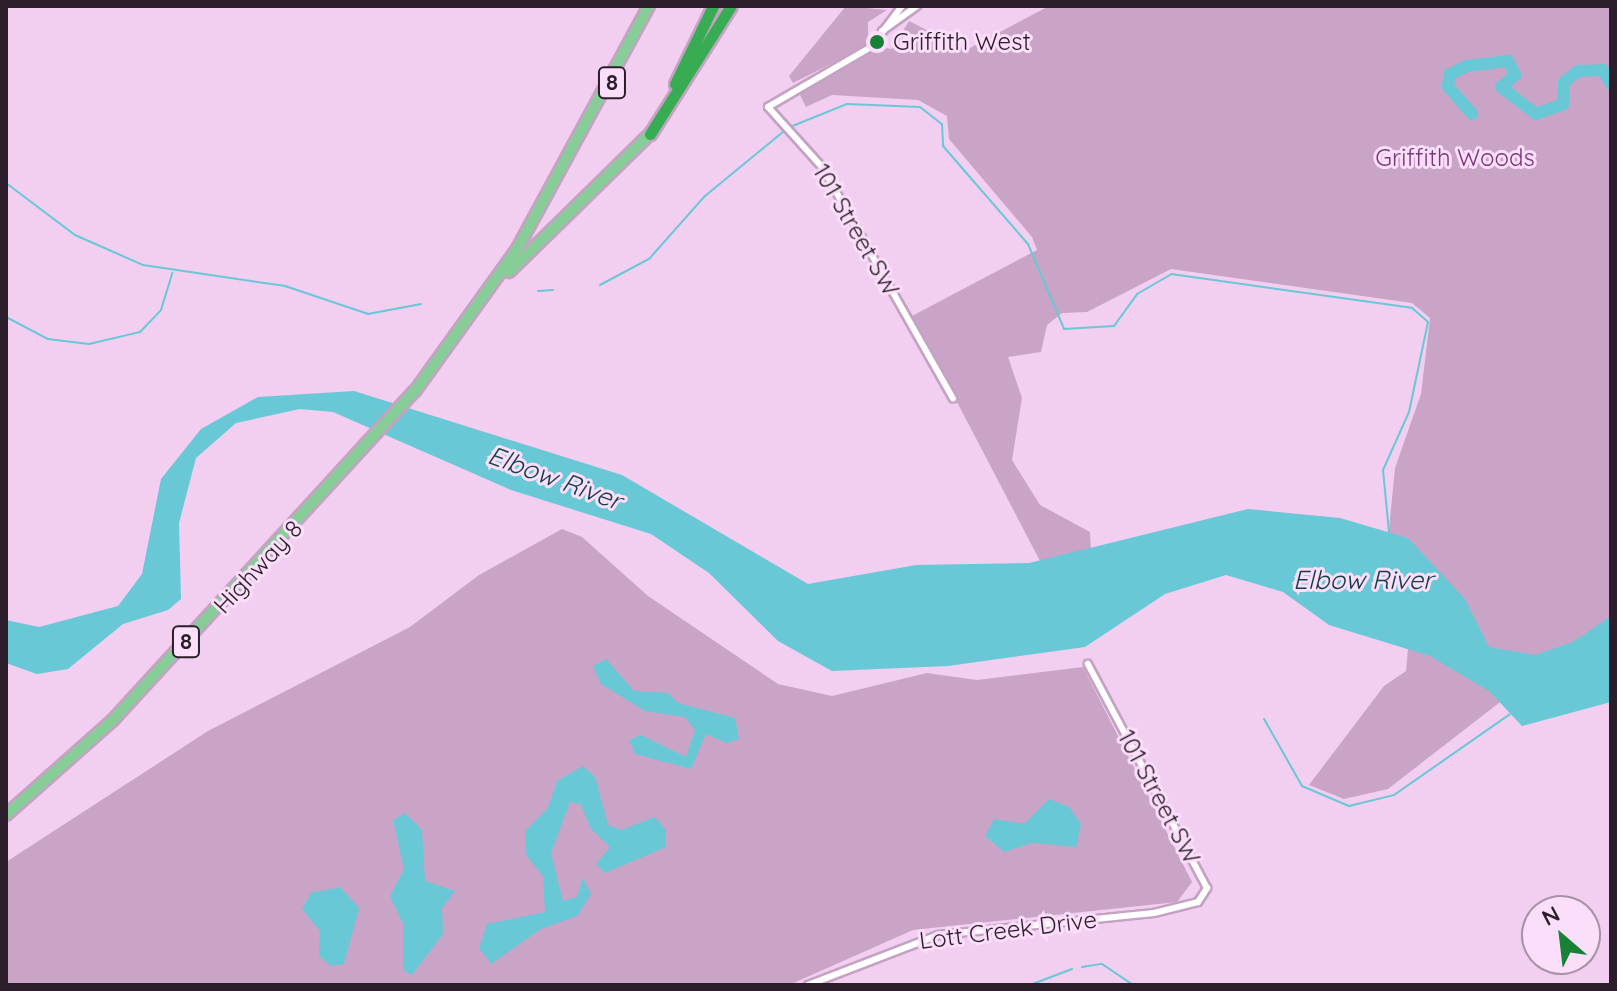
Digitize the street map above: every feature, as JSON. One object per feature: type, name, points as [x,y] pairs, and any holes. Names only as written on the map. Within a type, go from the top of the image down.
[{"type":"highway","points":[[650,134],[713,6]]},
{"type":"highway","points":[[650,134],[731,6]]},
{"type":"main road","name":"Highway 8","points":[[457,336],[571,159],[649,6]]},
{"type":"main road","name":"Highway 8","points":[[6,815],[113,720],[358,461],[524,255],[650,134]]},
{"type":"street","points":[[882,31],[902,6]]},
{"type":"street","points":[[882,31],[917,6]]},
{"type":"street","name":"101 Street SW","points":[[882,31],[871,47],[768,107],[788,133],[822,167],[953,399]]},
{"type":"street","name":"101 Street SW","points":[[1088,664],[1207,888]]},
{"type":"street","name":"Lott Creek Drive","points":[[808,985],[912,941],[1154,913],[1198,902],[1207,888]]},
{"type":"green space","points":[[846,6],[887,10],[868,22],[868,45],[793,83],[789,76]]},
{"type":"green space","name":"Griffith Woods","points":[[1049,6],[1611,6],[1611,616],[1388,789],[1344,799],[1309,785],[1384,686],[1406,671],[1409,637],[1385,570],[1395,468],[1421,394],[1430,318],[1412,303],[1171,269],[1087,312],[1062,313],[1047,325],[1041,352],[1008,357],[1022,398],[1012,460],[1040,505],[1090,532],[1091,553],[1050,580],[912,316],[1037,250],[1032,237],[949,139],[947,116],[918,100],[832,95],[806,107],[797,89],[877,47],[892,49],[909,21],[966,50]]},
{"type":"green space","points":[[562,529],[582,537],[648,596],[778,684],[832,696],[927,673],[977,680],[1083,667],[1192,882],[1177,902],[913,930],[789,985],[6,985],[6,862],[208,731],[410,627],[479,575]]},
{"type":"water","name":"Elbow River","points":[[354,391],[622,475],[808,584],[916,565],[1029,563],[1248,509],[1340,518],[1408,538],[1465,599],[1489,647],[1535,655],[1573,642],[1611,616],[1611,702],[1522,726],[1489,691],[1430,656],[1329,625],[1283,592],[1226,575],[1165,594],[1085,647],[948,666],[832,671],[778,641],[709,573],[651,534],[511,490],[333,412],[300,409],[236,423],[196,458],[179,523],[181,599],[168,610],[123,624],[68,669],[37,674],[6,663],[6,620],[39,627],[118,606],[142,574],[161,479],[201,429],[258,397]]},
{"type":"water","points":[[606,659],[634,691],[668,693],[678,703],[735,718],[739,739],[727,743],[706,734],[691,769],[635,754],[629,740],[641,735],[686,757],[695,730],[685,717],[645,711],[601,684],[593,666]]},
{"type":"water","points":[[583,766],[595,777],[608,825],[621,830],[655,817],[666,830],[666,847],[605,873],[596,864],[610,847],[591,829],[581,805],[570,802],[551,853],[563,901],[577,897],[583,878],[591,894],[577,916],[541,929],[491,964],[479,948],[487,924],[545,912],[543,876],[526,855],[525,831],[548,808],[557,781]]},
{"type":"water","points":[[1049,799],[1069,807],[1081,824],[1076,847],[1032,843],[1004,852],[985,836],[994,819],[1024,824]]},
{"type":"water","points":[[405,813],[422,830],[425,881],[455,891],[442,908],[443,934],[412,975],[403,970],[403,924],[390,896],[404,869],[393,820]]},
{"type":"water","points":[[340,887],[359,908],[344,964],[331,966],[319,956],[320,931],[302,909],[311,893]]},
{"type":"waterway","points":[[1472,114],[1448,86],[1450,74],[1467,66],[1508,61],[1515,75],[1501,87],[1536,114],[1563,104],[1564,82],[1578,71],[1603,70],[1611,84]]},
{"type":"waterway","points":[[790,127],[847,104],[920,107],[942,124],[943,146],[1028,244],[1064,329],[1114,326],[1137,294],[1171,274],[1412,308],[1428,322],[1409,412],[1383,470],[1389,532]]},
{"type":"waterway","points":[[600,285],[649,259],[705,196],[784,131]]},
{"type":"waterway","points":[[6,183],[75,235],[143,265],[285,286],[368,314],[421,304]]},
{"type":"waterway","points":[[6,317],[48,339],[89,344],[140,332],[161,310],[172,273]]},
{"type":"waterway","points":[[538,291],[553,290]]},
{"type":"waterway","points":[[1264,719],[1302,786],[1349,806],[1394,795],[1510,714]]},
{"type":"waterway","points":[[1082,967],[1102,964],[1133,985]]},
{"type":"waterway","points":[[1030,985],[1072,969]]},
{"type":"place","name":"Griffith West","points":[[877,42]]}]
